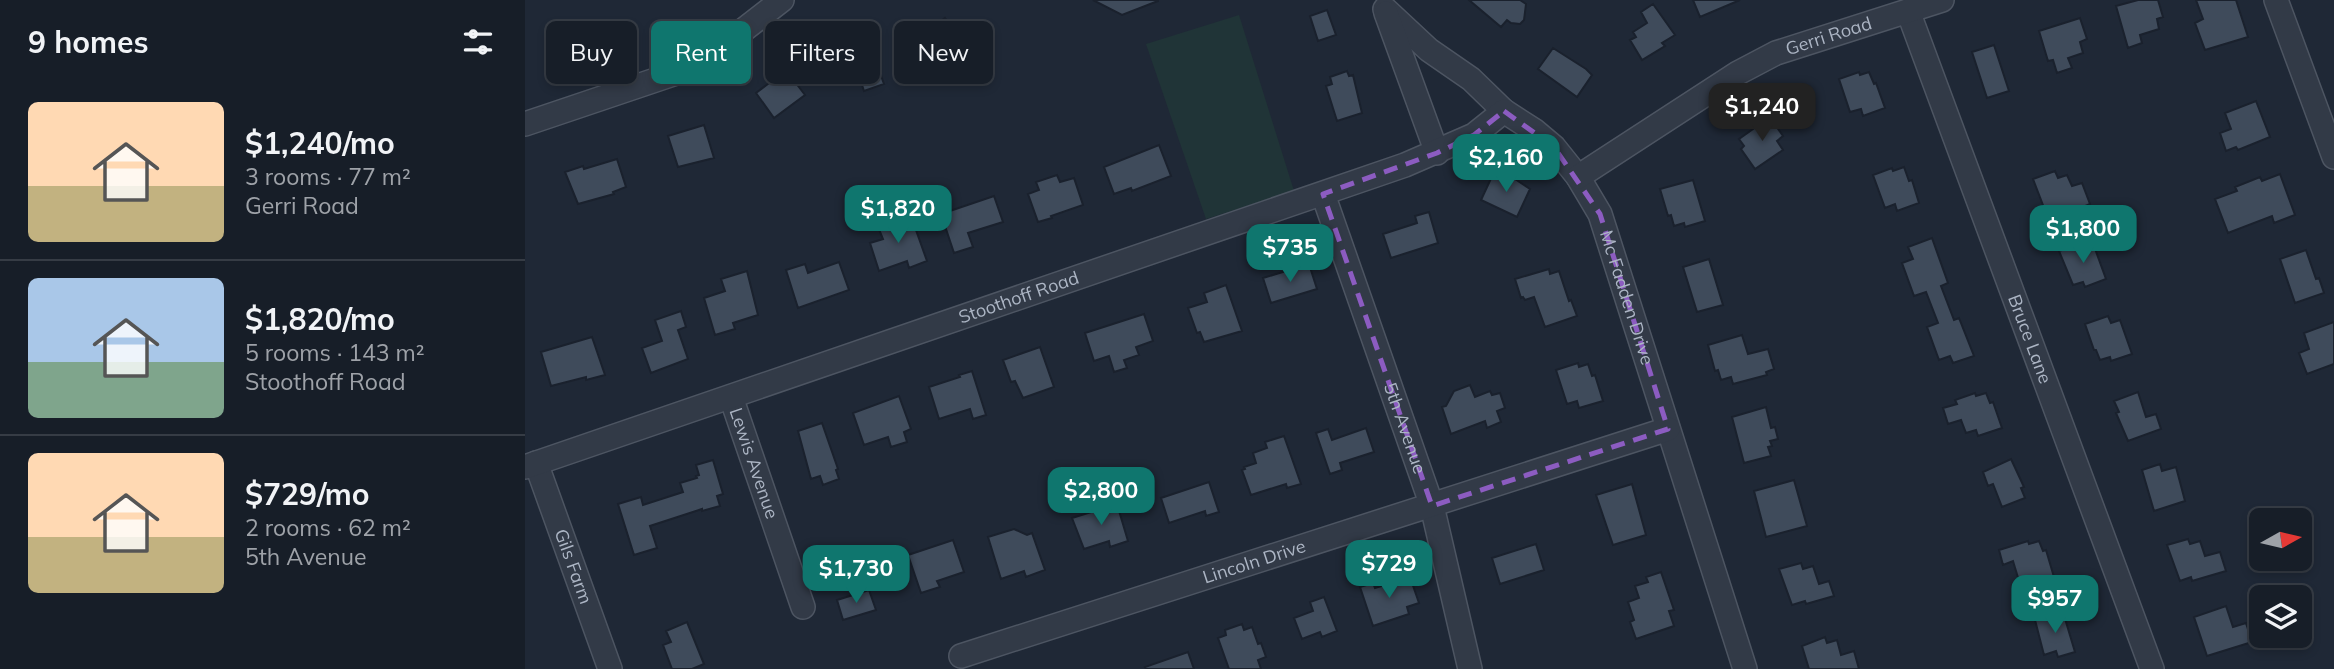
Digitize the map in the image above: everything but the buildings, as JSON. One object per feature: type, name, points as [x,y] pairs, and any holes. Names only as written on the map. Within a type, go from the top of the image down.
[{"type":"street","points":[[525,124],[697,66],[782,0]]},
{"type":"street","name":"Gerri Road","points":[[1578,177],[1738,73],[1776,53],[1942,0]]},
{"type":"street","points":[[2276,0],[2334,157]]},
{"type":"street","points":[[1383,5],[1437,153]]},
{"type":"street","name":"Mc Fadden Drive","points":[[1383,5],[1429,50],[1471,79],[1504,111],[1554,147],[1578,177],[1600,214],[1745,669]]},
{"type":"street","name":"Bruce Lane","points":[[1908,11],[2151,669]]},
{"type":"street","name":"Stoothoff Road","points":[[531,465],[1437,153],[1474,135],[1504,111]]},
{"type":"street","name":"5th Avenue","points":[[1323,194],[1432,506],[1470,669]]},
{"type":"street","name":"Lewis Avenue","points":[[731,397],[803,607]]},
{"type":"street","name":"Lincoln Drive","points":[[961,656],[1668,429]]},
{"type":"street","name":"Gils Farm","points":[[531,465],[610,669]]},
{"type":"highlighted area","points":[[1504,111],[1514,117],[1554,147],[1600,214],[1668,429],[1432,506],[1323,194],[1437,153],[1474,135]]},
{"type":"green space","points":[[1239,15],[1294,191],[1206,219],[1146,44]]}]
